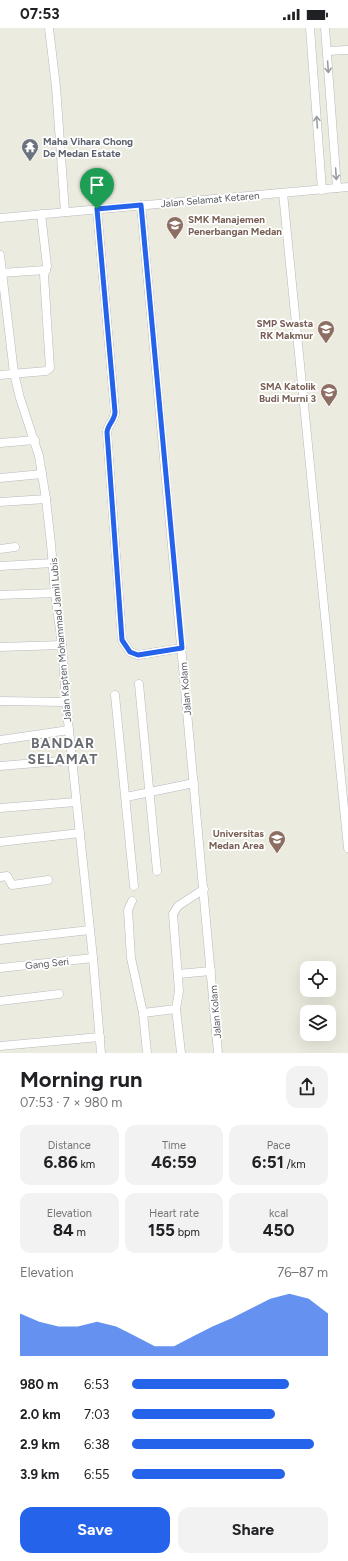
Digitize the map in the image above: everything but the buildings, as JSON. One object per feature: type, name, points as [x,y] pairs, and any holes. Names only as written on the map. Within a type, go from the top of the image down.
[{"type":"street","points":[[49,28],[56,87],[65,212]]},
{"type":"street","points":[[310,28],[322,190]]},
{"type":"street","points":[[325,28],[337,188]]},
{"type":"street","points":[[327,51],[348,50]]},
{"type":"street","name":"Jalan Selamat Ketaren","points":[[0,218],[348,187]]},
{"type":"street","points":[[283,193],[348,848]]},
{"type":"street","name":"Jalan Kolam","points":[[141,205],[218,1053]]},
{"type":"street","points":[[97,209],[115,412],[114,418],[107,432],[122,640],[130,652],[138,655],[182,648]]},
{"type":"street","points":[[0,375],[46,371],[50,368],[44,275],[47,264],[40,214]]},
{"type":"street","name":"Jalan Kapten Mohammad Jamil Lubis","points":[[0,255],[3,309],[14,373],[20,398],[35,440],[46,498],[55,593],[62,645],[76,802],[94,958],[101,1053]]},
{"type":"street","points":[[1,273],[46,270]]},
{"type":"street","points":[[0,443],[35,440]]},
{"type":"street","points":[[0,478],[42,474]]},
{"type":"street","points":[[0,502],[46,498]]},
{"type":"street","points":[[0,549],[15,547]]},
{"type":"street","points":[[0,566],[52,563]]},
{"type":"street","points":[[0,595],[55,593]]},
{"type":"street","points":[[0,647],[62,645]]},
{"type":"street","points":[[139,684],[157,871]]},
{"type":"street","points":[[115,695],[134,886]]},
{"type":"street","points":[[0,701],[66,702]]},
{"type":"street","points":[[0,740],[69,730]]},
{"type":"street","points":[[0,766],[72,760]]},
{"type":"street","points":[[126,797],[194,783]]},
{"type":"street","points":[[0,808],[76,802]]},
{"type":"street","points":[[0,842],[80,833]]},
{"type":"street","points":[[0,877],[7,876],[12,885],[48,880]]},
{"type":"street","points":[[181,1053],[176,1009],[179,998],[173,914],[178,906],[204,889]]},
{"type":"street","points":[[132,901],[128,910],[131,958],[143,1013],[147,1053]]},
{"type":"street","points":[[0,940],[90,930]]},
{"type":"street","name":"Gang Seri","points":[[0,968],[94,958]]},
{"type":"street","points":[[178,974],[211,971]]},
{"type":"street","points":[[0,1001],[59,994]]},
{"type":"street","points":[[143,1013],[176,1009]]},
{"type":"street","points":[[0,1046],[100,1037]]},
{"type":"place","name":"Maha Vihara Chong De Medan Estate","points":[[30,162]]},
{"type":"place","name":"SMK Manajemen Penerbangan Medan","points":[[175,240]]},
{"type":"place","name":"SMP Swasta RK Makmur","points":[[326,344]]},
{"type":"place","name":"SMA Katolik Budi Murni 3","points":[[329,407]]},
{"type":"place","name":"Universitas Medan Area","points":[[277,854]]},
{"type":"district","name":"BANDAR SELAMAT","points":[[63,752]]},
{"type":"route","points":[[141,205],[182,648],[141,655],[130,652],[122,640],[107,432],[114,418],[115,412],[97,209],[141,205]]}]
